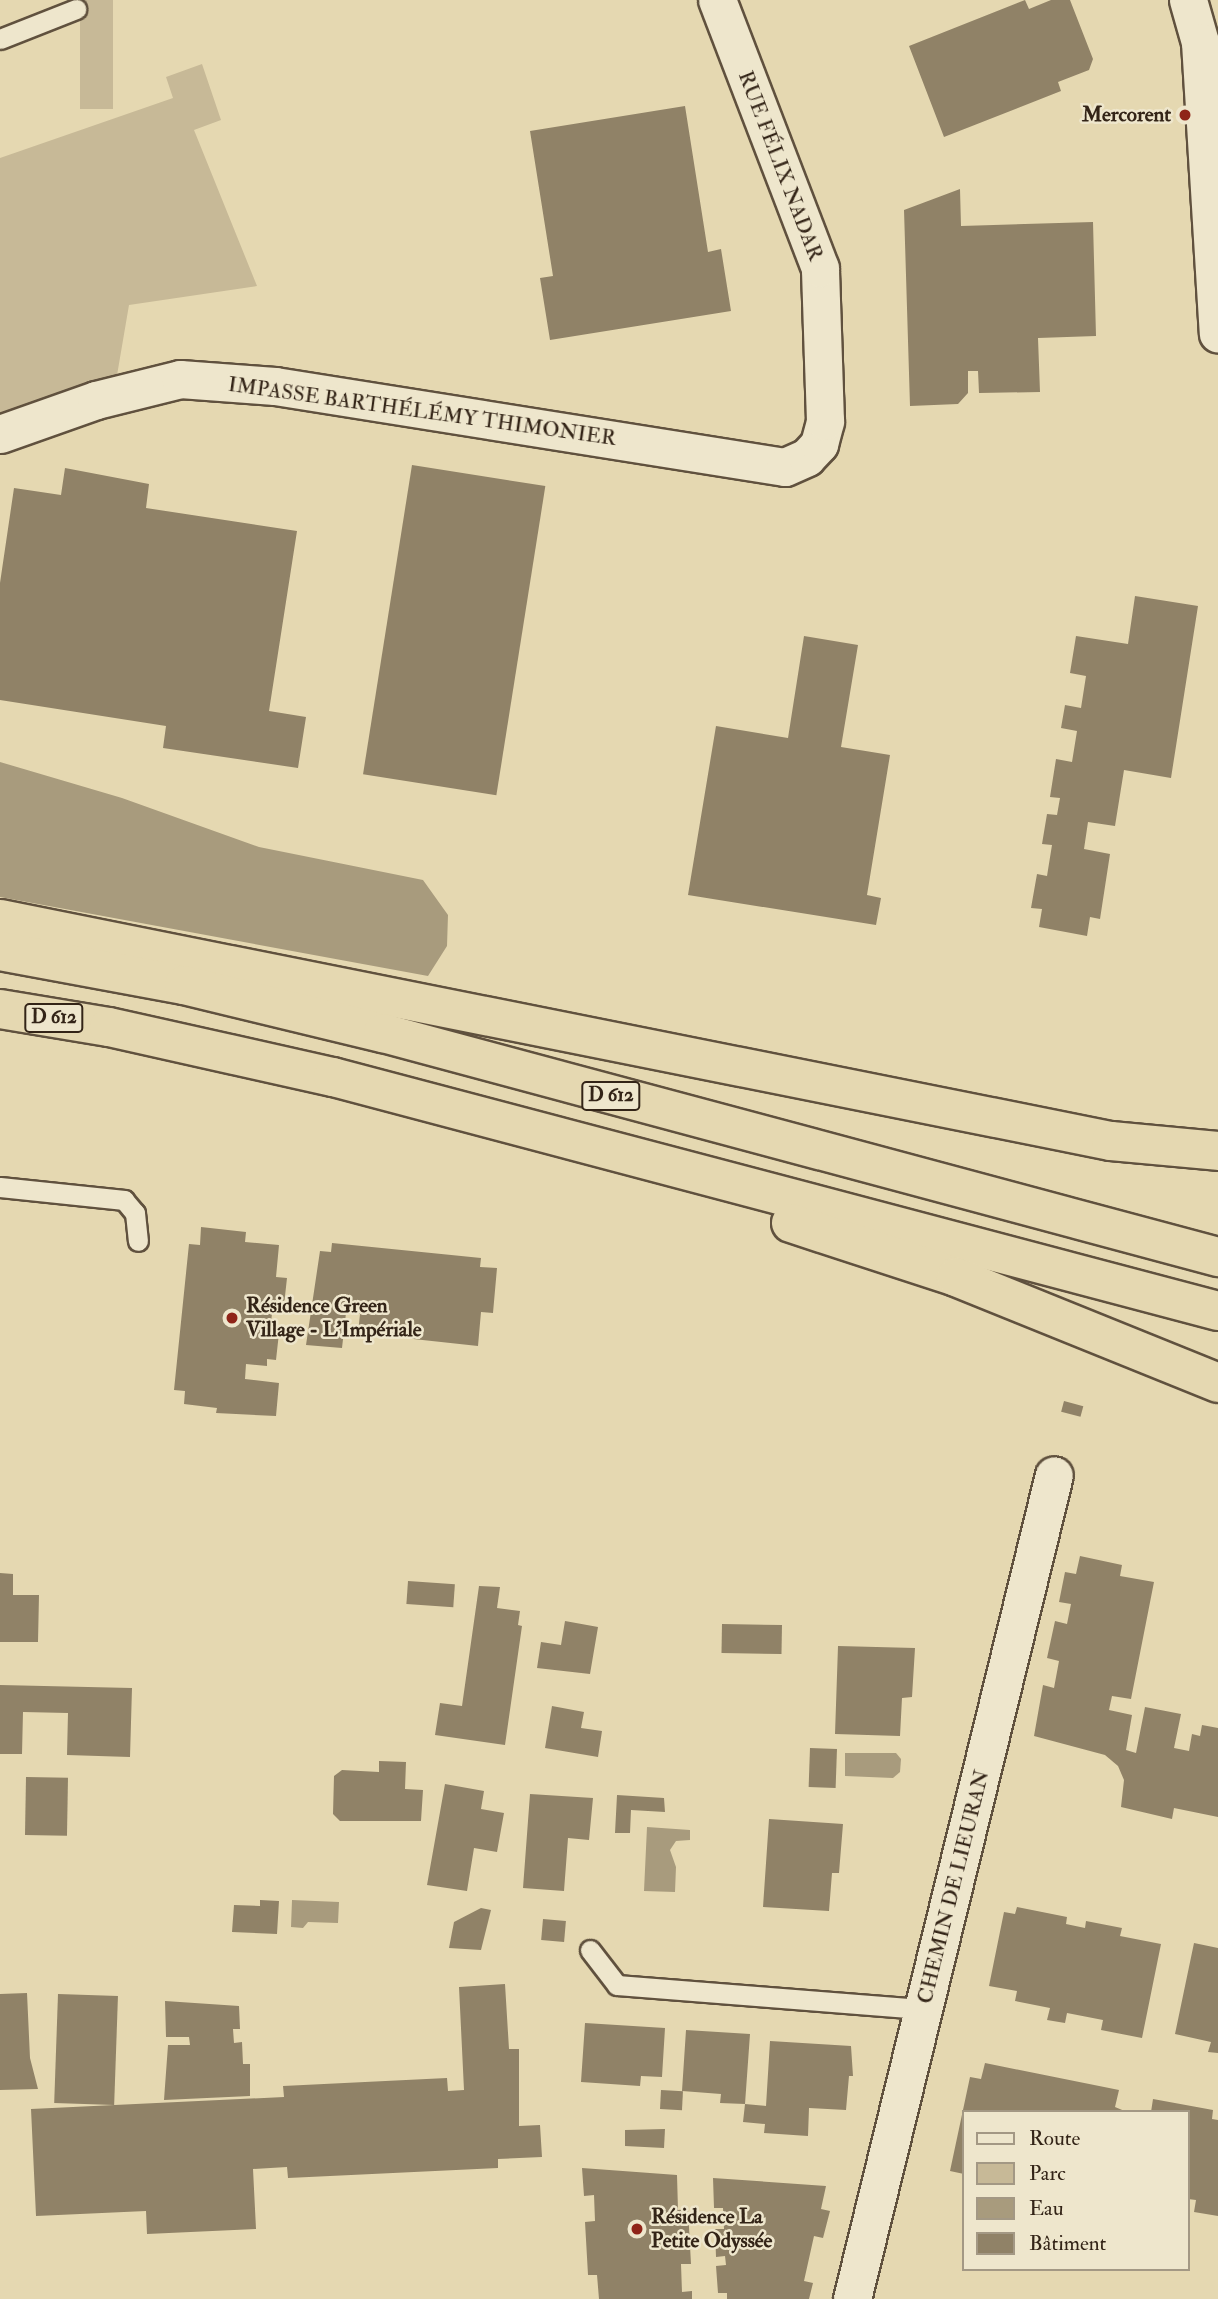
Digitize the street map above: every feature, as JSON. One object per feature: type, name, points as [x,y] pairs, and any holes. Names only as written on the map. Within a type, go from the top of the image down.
[{"type":"highway","points":[[0,919],[1098,1139],[1218,1151]]},
{"type":"highway","name":"D 612","points":[[0,951],[184,985],[383,1033],[1218,1257]]},
{"type":"highway","name":"D 612","points":[[0,1009],[211,1049],[625,1153],[1218,1311]]},
{"type":"highway","points":[[625,1153],[734,1203],[969,1282],[1218,1382]]},
{"type":"street","name":"RUE FÉLIX NADAR","points":[[718,0],[820,268],[825,421],[819,444],[807,457]]},
{"type":"street","points":[[1188,0],[1200,42],[1212,126],[1218,333]]},
{"type":"street","name":"IMPASSE BARTHÉLÉMY THIMONIER","points":[[0,435],[96,400],[180,379],[275,386],[785,467],[807,457]]},
{"type":"street","name":"CHEMIN DE LIEURAN","points":[[852,2299],[1054,1475]]},
{"type":"lane","points":[[0,39],[76,9]]},
{"type":"lane","points":[[0,1187],[124,1200],[135,1213],[138,1241]]},
{"type":"lane","points":[[590,1950],[617,1985],[924,2009]]},
{"type":"green space","points":[[80,0],[113,0],[113,109],[80,109]]},
{"type":"green space","points":[[202,64],[221,120],[194,130],[257,286],[129,305],[115,387],[0,423],[0,158],[173,98],[166,77]]},
{"type":"water","points":[[0,762],[122,798],[259,847],[423,880],[448,915],[447,946],[428,976],[0,897]]},
{"type":"water","points":[[845,1753],[896,1753],[901,1759],[900,1772],[893,1778],[845,1776]]},
{"type":"water","points":[[647,1827],[690,1830],[690,1840],[676,1841],[670,1850],[676,1867],[675,1892],[644,1891]]},
{"type":"water","points":[[292,1900],[339,1902],[338,1923],[308,1922],[303,1928],[291,1927]]},
{"type":"building","points":[[1025,0],[1029,9],[1051,0],[1070,0],[1093,59],[1089,70],[1058,82],[1061,91],[944,137],[909,46]]},
{"type":"building","points":[[685,106],[708,252],[721,249],[731,311],[550,340],[540,278],[553,276],[530,131]]},
{"type":"building","points":[[960,189],[961,226],[1093,222],[1096,336],[1038,338],[1040,392],[979,393],[978,371],[968,371],[968,393],[958,404],[910,406],[904,210]]},
{"type":"building","points":[[412,465],[545,486],[496,795],[363,774]]},
{"type":"building","points":[[65,468],[149,484],[146,508],[297,531],[269,711],[306,717],[298,768],[163,748],[166,726],[0,700],[0,583],[14,488],[61,495]]},
{"type":"building","points":[[1135,596],[1198,606],[1171,778],[1124,770],[1115,826],[1088,822],[1084,849],[1110,854],[1100,919],[1090,917],[1087,936],[1039,927],[1042,909],[1031,908],[1037,874],[1047,876],[1052,845],[1042,844],[1047,814],[1057,815],[1060,798],[1050,797],[1056,759],[1072,762],[1077,731],[1061,728],[1065,705],[1081,708],[1086,676],[1070,673],[1076,636],[1128,644]]},
{"type":"building","points":[[804,636],[858,645],[841,747],[890,755],[867,895],[881,898],[876,925],[688,895],[716,726],[788,738]]},
{"type":"building","name":"Résidence Green Village - L'Impériale","points":[[201,1227],[246,1232],[245,1242],[279,1245],[276,1277],[287,1278],[284,1305],[273,1304],[270,1332],[279,1333],[276,1360],[267,1359],[267,1366],[246,1364],[245,1379],[279,1383],[276,1416],[216,1413],[217,1408],[184,1404],[185,1391],[174,1390],[189,1244],[200,1245]]},
{"type":"building","name":"Résidence Green Village - L'Impériale","points":[[332,1243],[481,1258],[480,1267],[497,1268],[493,1313],[481,1312],[478,1346],[358,1333],[360,1314],[346,1313],[342,1348],[306,1345],[320,1251],[331,1252]]},
{"type":"building","points":[[1064,1401],[1083,1406],[1080,1417],[1061,1412]]},
{"type":"building","points":[[1080,1556],[1122,1565],[1120,1576],[1154,1582],[1131,1699],[1112,1696],[1109,1710],[1132,1715],[1126,1750],[1136,1753],[1145,1707],[1181,1714],[1174,1748],[1189,1751],[1192,1734],[1200,1736],[1202,1725],[1218,1728],[1218,1817],[1174,1808],[1172,1819],[1121,1807],[1124,1780],[1118,1766],[1105,1755],[1034,1736],[1043,1685],[1054,1688],[1059,1661],[1047,1658],[1055,1621],[1067,1624],[1071,1604],[1059,1602],[1065,1572],[1076,1574]]},
{"type":"building","points":[[0,1573],[13,1574],[13,1595],[39,1595],[38,1642],[0,1642]]},
{"type":"building","points":[[408,1581],[455,1584],[453,1607],[406,1604]]},
{"type":"building","points":[[479,1586],[500,1587],[497,1608],[520,1611],[518,1625],[522,1626],[505,1745],[435,1735],[440,1703],[462,1706]]},
{"type":"building","points":[[565,1621],[598,1627],[590,1674],[537,1668],[541,1642],[561,1645]]},
{"type":"building","points":[[722,1624],[782,1625],[781,1654],[721,1653]]},
{"type":"building","points":[[838,1646],[915,1648],[912,1697],[902,1698],[900,1736],[835,1734]]},
{"type":"building","points":[[0,1685],[132,1688],[130,1757],[67,1755],[68,1713],[23,1712],[22,1754],[0,1754]]},
{"type":"building","points":[[552,1706],[584,1712],[581,1728],[602,1731],[598,1757],[545,1748]]},
{"type":"building","points":[[810,1748],[837,1749],[836,1788],[809,1787]]},
{"type":"building","points":[[379,1761],[406,1762],[405,1789],[423,1790],[421,1821],[340,1821],[333,1814],[334,1776],[342,1770],[379,1772]]},
{"type":"building","points":[[26,1777],[68,1778],[67,1836],[25,1835]]},
{"type":"building","points":[[445,1784],[484,1791],[481,1809],[504,1813],[497,1852],[474,1848],[467,1891],[427,1885]]},
{"type":"building","points":[[530,1794],[593,1798],[589,1840],[568,1838],[564,1891],[523,1888]]},
{"type":"building","points":[[617,1795],[664,1798],[665,1812],[631,1810],[630,1833],[615,1833]]},
{"type":"building","points":[[769,1819],[843,1824],[839,1873],[832,1873],[829,1911],[763,1907]]},
{"type":"building","points":[[260,1900],[279,1901],[277,1934],[232,1932],[234,1905],[260,1906]]},
{"type":"building","points":[[1017,1907],[1067,1917],[1066,1924],[1085,1928],[1086,1921],[1122,1928],[1120,1936],[1161,1944],[1142,2038],[1101,2030],[1103,2020],[1067,2013],[1065,2023],[1047,2020],[1050,2008],[1015,2001],[1017,1991],[989,1986],[1004,1912],[1015,1914]]},
{"type":"building","points":[[481,1908],[491,1910],[481,1950],[449,1948],[454,1922]]},
{"type":"building","points":[[543,1919],[566,1921],[564,1942],[541,1940]]},
{"type":"building","points":[[1194,1943],[1218,1948],[1218,2053],[1208,2052],[1211,2042],[1175,2034]]},
{"type":"building","points":[[505,1984],[509,2049],[519,2049],[519,2126],[540,2125],[542,2157],[498,2159],[498,2168],[288,2178],[287,2167],[253,2169],[256,2229],[147,2234],[146,2211],[36,2216],[31,2109],[284,2097],[283,2086],[447,2078],[448,2091],[464,2090],[459,1987]]},
{"type":"building","points":[[27,1993],[30,2058],[38,2089],[0,2090],[0,1994]]},
{"type":"building","points":[[58,1994],[118,1996],[114,2105],[54,2103]]},
{"type":"building","points":[[165,2001],[239,2006],[240,2029],[233,2029],[234,2043],[242,2042],[243,2064],[250,2064],[250,2096],[164,2100],[168,2045],[190,2045],[189,2037],[166,2037]]},
{"type":"building","points":[[585,2023],[665,2028],[662,2077],[641,2076],[640,2086],[581,2082]]},
{"type":"building","points":[[686,2030],[750,2034],[745,2104],[720,2103],[721,2094],[682,2091]]},
{"type":"building","points":[[770,2041],[851,2046],[853,2076],[849,2076],[846,2110],[809,2108],[808,2136],[764,2133],[765,2124],[743,2122],[745,2104],[766,2106]]},
{"type":"building","points":[[985,2063],[1119,2090],[1115,2107],[1122,2110],[963,2110],[970,2077],[981,2079]]},
{"type":"building","points":[[661,2090],[683,2091],[682,2110],[660,2109]]},
{"type":"building","points":[[1153,2099],[1213,2110],[1212,2119],[1218,2120],[1218,2216],[1194,2212],[1196,2200],[1190,2199],[1190,2110],[1151,2110]]},
{"type":"building","points":[[962,2115],[962,2174],[950,2171]]},
{"type":"building","points":[[665,2129],[664,2148],[625,2146],[625,2130]]},
{"type":"building","name":"Résidence La Petite Odyssée","points":[[582,2168],[677,2175],[678,2210],[688,2209],[691,2264],[681,2264],[682,2292],[692,2291],[692,2299],[599,2299],[597,2275],[588,2275],[585,2222],[595,2221],[594,2195],[584,2196]]},
{"type":"building","name":"Résidence La Petite Odyssée","points":[[713,2178],[826,2186],[821,2209],[830,2211],[823,2238],[814,2236],[804,2281],[813,2283],[809,2299],[727,2299],[727,2293],[718,2293],[716,2266],[726,2265],[725,2256],[716,2257],[715,2229],[724,2229],[723,2208],[714,2208]]},
{"type":"place","name":"Mercorent","points":[[1185,115]]},
{"type":"place","name":"Résidence Green Village - L'Impériale","points":[[232,1318]]},
{"type":"place","name":"Résidence La Petite Odyssée","points":[[637,2229]]}]
